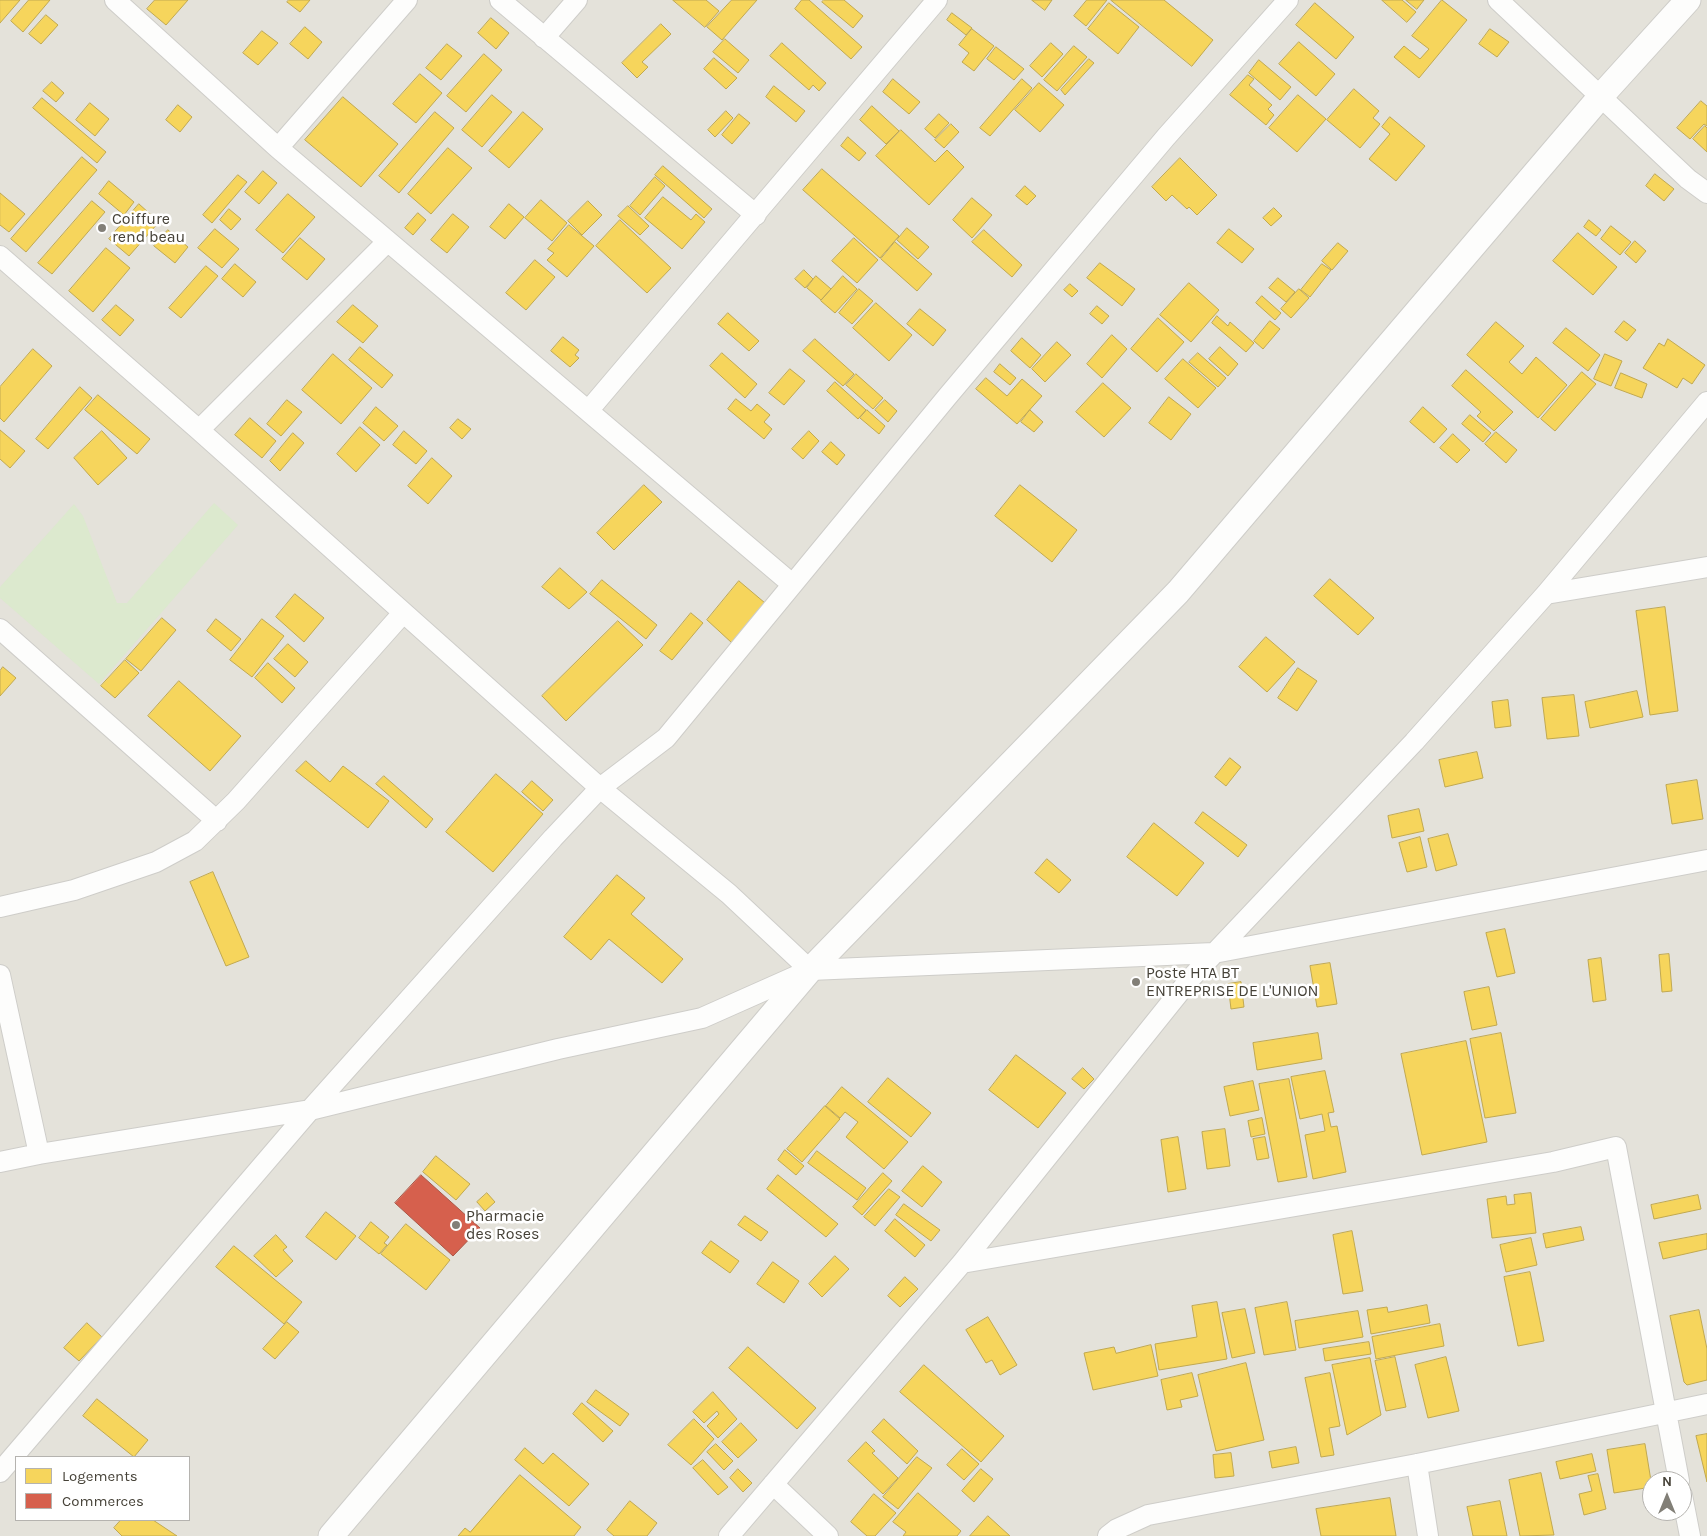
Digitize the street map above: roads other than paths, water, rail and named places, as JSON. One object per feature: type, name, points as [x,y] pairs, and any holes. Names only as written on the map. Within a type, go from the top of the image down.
[{"type":"street","points":[[115,0],[278,148],[792,584]]},
{"type":"street","points":[[278,148],[407,0]]},
{"type":"street","points":[[500,0],[756,215]]},
{"type":"street","points":[[544,38],[577,0]]},
{"type":"street","points":[[588,411],[937,0]]},
{"type":"street","points":[[0,1472],[310,1110],[600,788],[666,738],[792,584],[1166,137],[1288,0]]},
{"type":"street","points":[[1498,0],[1688,179],[1707,193]]},
{"type":"street","points":[[331,1536],[810,970],[1178,592],[1601,96],[1688,0]]},
{"type":"street","points":[[199,430],[387,242]]},
{"type":"street","points":[[0,256],[199,430],[402,614],[600,788],[729,894],[810,970]]},
{"type":"street","points":[[729,1536],[962,1263],[1190,979],[1414,742],[1546,594],[1707,402]]},
{"type":"street","points":[[1546,594],[1707,567]]},
{"type":"street","points":[[0,907],[74,890],[156,862],[195,841],[217,820],[402,614]]},
{"type":"street","points":[[0,630],[217,820]]},
{"type":"street","points":[[0,1162],[310,1110],[558,1049],[702,1018],[810,970],[1214,953],[1707,860]]},
{"type":"street","points":[[0,976],[39,1154]]},
{"type":"street","points":[[962,1263],[1553,1162],[1616,1147],[1677,1471]]},
{"type":"street","points":[[1108,1536],[1117,1529],[1148,1515],[1417,1464],[1707,1404]]},
{"type":"street","points":[[1417,1464],[1428,1536]]},
{"type":"street","points":[[773,1484],[828,1536]]},
{"type":"street","points":[[1687,1521],[1690,1536]]},
{"type":"place","name":"Coiffure rend beau","points":[[102,228]]},
{"type":"place","name":"Poste HTA BT ENTREPRISE DE L'UNION","points":[[1136,982]]},
{"type":"place","name":"Pharmacie des Roses","points":[[456,1225]]}]
